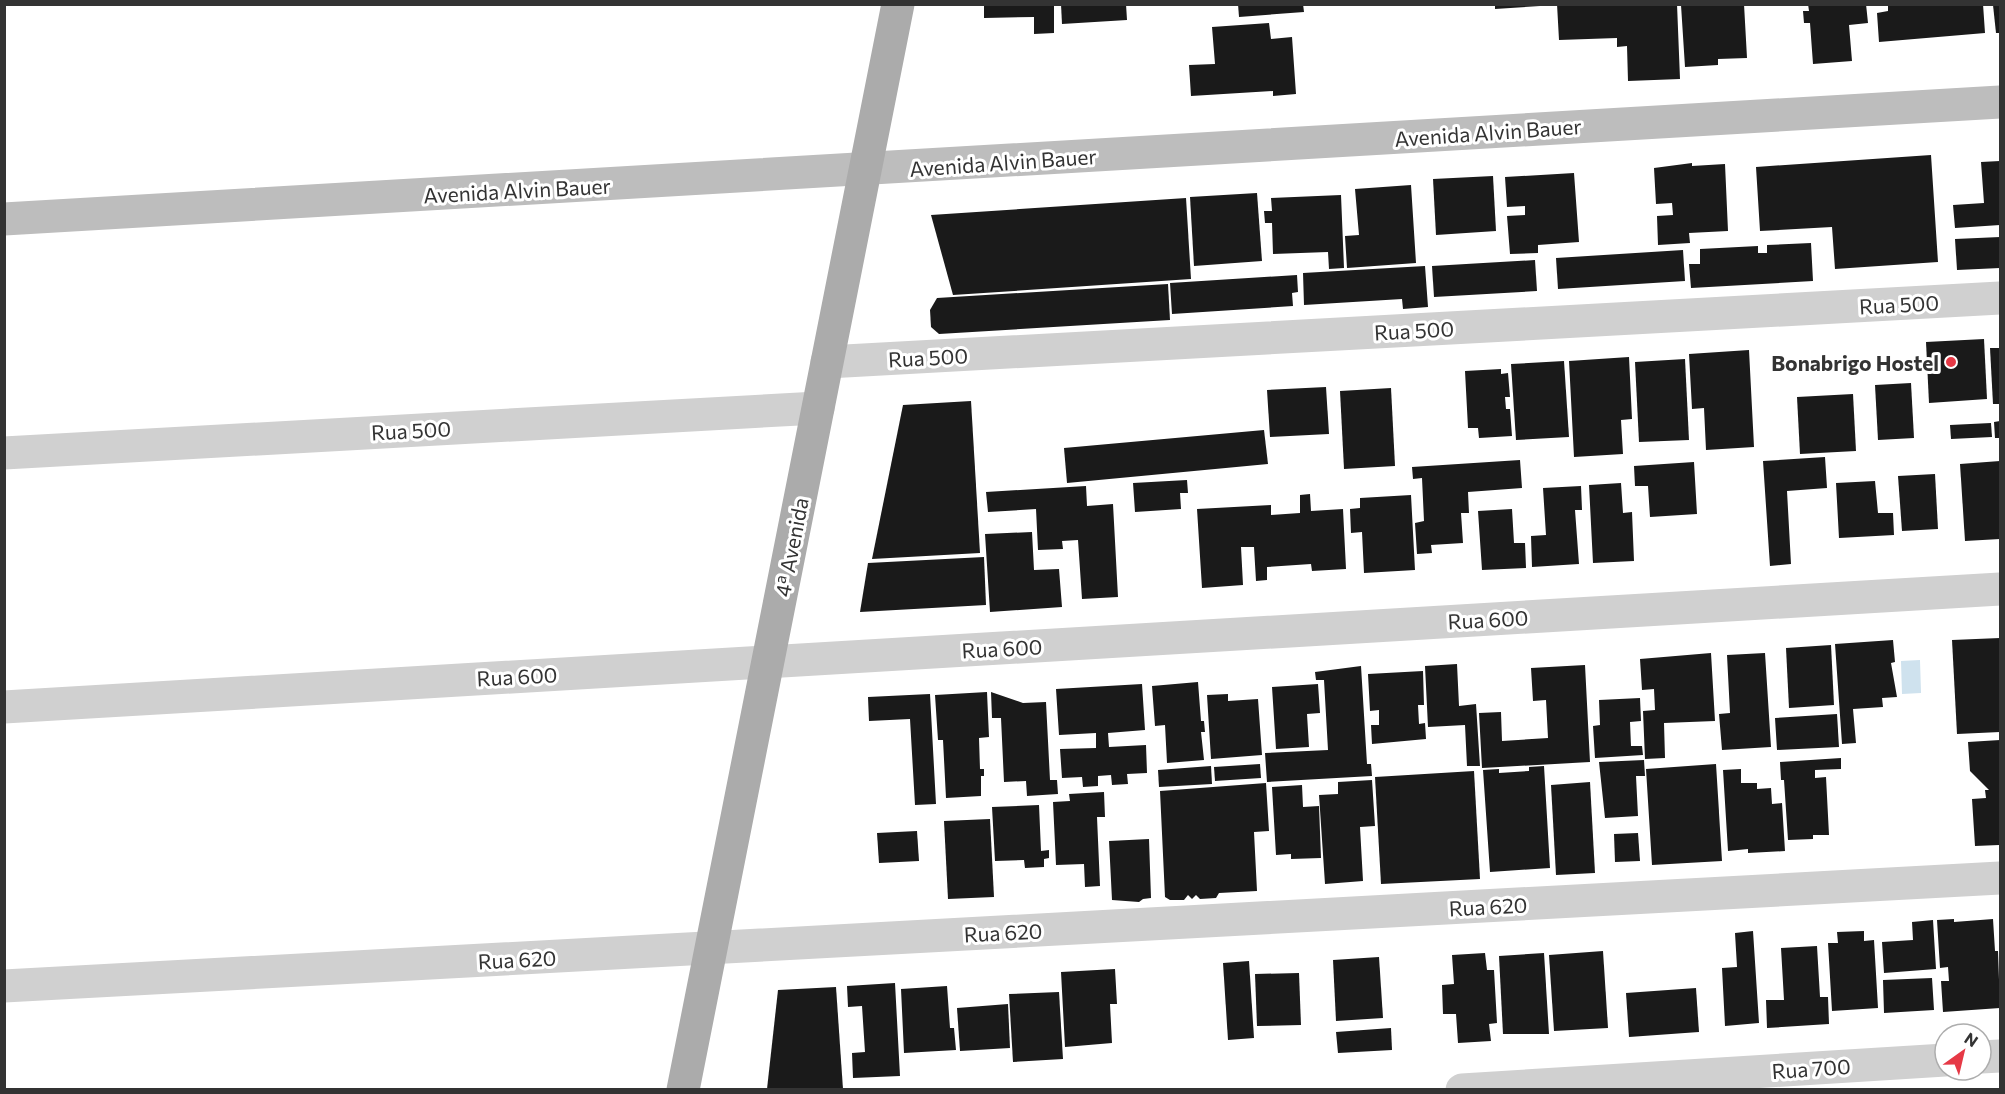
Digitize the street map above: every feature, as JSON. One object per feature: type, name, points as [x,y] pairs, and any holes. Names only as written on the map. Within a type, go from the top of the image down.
[{"type":"main road","name":"4ª Avenida","points":[[683,1089],[898,4]]},
{"type":"main road","name":"Avenida Alvin Bauer","points":[[4,219],[865,171],[2001,102]]},
{"type":"street","name":"Rua 500","points":[[827,362],[2001,298]]},
{"type":"street","name":"Rua 500","points":[[4,453],[818,408]]},
{"type":"street","name":"Rua 600","points":[[4,707],[2001,589]]},
{"type":"street","name":"Rua 620","points":[[4,986],[2001,878]]},
{"type":"street","name":"Rua 700","points":[[1462,1089],[1933,1061]]},
{"type":"water","points":[[1920,660],[1921,693],[1902,694],[1901,661]]},
{"type":"building","points":[[984,4],[1054,4],[1054,33],[1034,34],[1034,17],[984,18]]},
{"type":"building","points":[[1061,4],[1126,4],[1127,20],[1062,24]]},
{"type":"building","points":[[1238,4],[1303,4],[1304,12],[1239,17]]},
{"type":"building","points":[[1495,4],[1540,4],[1540,6],[1495,9]]},
{"type":"building","points":[[1557,4],[1677,4],[1680,79],[1628,81],[1627,46],[1617,47],[1617,38],[1559,40]]},
{"type":"building","points":[[1744,4],[1747,58],[1718,59],[1718,65],[1685,67],[1681,5]]},
{"type":"building","points":[[1808,4],[1866,4],[1868,23],[1849,25],[1852,61],[1813,64],[1810,23],[1804,23],[1803,11],[1809,11]]},
{"type":"building","points":[[1888,4],[1983,4],[1985,33],[1879,42],[1877,13],[1888,11]]},
{"type":"building","points":[[1993,5],[2000,5],[2000,33],[1996,33]]},
{"type":"building","points":[[1269,23],[1271,39],[1292,37],[1296,94],[1273,96],[1273,91],[1191,96],[1189,65],[1215,64],[1212,27]]},
{"type":"building","points":[[1931,155],[1938,262],[1835,269],[1832,227],[1760,231],[1756,167]]},
{"type":"building","points":[[2000,161],[2000,225],[1955,228],[1953,205],[1984,203],[1981,162]]},
{"type":"building","points":[[1692,163],[1692,166],[1725,164],[1728,231],[1689,233],[1690,243],[1658,245],[1657,216],[1673,215],[1672,203],[1656,204],[1654,168]]},
{"type":"building","points":[[1574,173],[1579,242],[1538,245],[1538,253],[1510,254],[1507,216],[1525,215],[1525,206],[1507,207],[1505,177]]},
{"type":"building","points":[[1493,176],[1496,231],[1436,235],[1433,179]]},
{"type":"building","points":[[1411,185],[1416,263],[1347,268],[1345,236],[1359,235],[1355,189]]},
{"type":"building","points":[[1257,193],[1262,261],[1194,266],[1190,197]]},
{"type":"building","points":[[1341,195],[1344,268],[1329,269],[1328,252],[1273,254],[1272,223],[1265,223],[1264,211],[1272,211],[1271,198]]},
{"type":"building","points":[[1186,198],[1191,279],[953,295],[931,215]]},
{"type":"building","points":[[2000,237],[2000,268],[1957,270],[1955,239]]},
{"type":"building","points":[[1811,243],[1813,281],[1691,288],[1689,264],[1700,264],[1700,249],[1758,246],[1758,253],[1767,253],[1767,245]]},
{"type":"building","points":[[1683,250],[1685,281],[1558,289],[1556,258]]},
{"type":"building","points":[[1535,260],[1537,291],[1434,297],[1432,266]]},
{"type":"building","points":[[1425,266],[1428,307],[1403,309],[1402,299],[1304,305],[1303,273]]},
{"type":"building","points":[[1297,275],[1298,292],[1292,293],[1293,306],[1172,314],[1170,283]]},
{"type":"building","points":[[1168,284],[1170,320],[939,334],[931,327],[930,310],[937,298]]},
{"type":"building","points":[[1984,339],[1987,399],[1929,403],[1926,342]]},
{"type":"building","points":[[1990,348],[2000,348],[2000,404],[1993,404]]},
{"type":"building","points":[[1749,350],[1754,447],[1706,450],[1704,408],[1692,409],[1689,354]]},
{"type":"building","points":[[1629,357],[1632,419],[1621,420],[1623,454],[1574,457],[1569,361]]},
{"type":"building","points":[[1685,359],[1689,440],[1639,442],[1635,362]]},
{"type":"building","points":[[1564,361],[1569,437],[1516,440],[1511,364]]},
{"type":"building","points":[[1501,369],[1501,374],[1508,373],[1510,397],[1505,397],[1506,409],[1510,409],[1512,436],[1479,438],[1478,428],[1468,428],[1465,371]]},
{"type":"building","points":[[1911,383],[1914,438],[1878,440],[1875,385]]},
{"type":"building","points":[[1326,387],[1329,434],[1270,437],[1267,390]]},
{"type":"building","points":[[1391,388],[1395,466],[1344,469],[1340,391]]},
{"type":"building","points":[[1853,394],[1856,451],[1800,454],[1797,397]]},
{"type":"building","points":[[971,401],[980,553],[872,559],[903,405]]},
{"type":"building","points":[[2000,421],[2000,438],[1995,438],[1994,422]]},
{"type":"building","points":[[1991,423],[1992,437],[1951,439],[1950,425]]},
{"type":"building","points":[[1264,430],[1268,464],[1067,483],[1064,448]]},
{"type":"building","points":[[1825,457],[1827,488],[1787,491],[1791,564],[1770,566],[1763,461]]},
{"type":"building","points":[[1520,460],[1522,488],[1468,492],[1469,513],[1461,513],[1463,543],[1431,545],[1432,553],[1417,554],[1415,523],[1424,521],[1422,478],[1413,479],[1412,467]]},
{"type":"building","points":[[2000,461],[2000,539],[1965,541],[1960,464]]},
{"type":"building","points":[[1694,462],[1697,514],[1650,517],[1648,486],[1635,486],[1634,466]]},
{"type":"building","points":[[1935,474],[1938,529],[1902,531],[1898,476]]},
{"type":"building","points":[[1187,480],[1188,493],[1180,493],[1181,509],[1135,512],[1133,483]]},
{"type":"building","points":[[1875,481],[1878,513],[1893,513],[1894,535],[1839,538],[1836,483]]},
{"type":"building","points":[[1621,483],[1623,513],[1632,512],[1634,561],[1593,563],[1589,485]]},
{"type":"building","points":[[1086,486],[1087,506],[1113,504],[1118,597],[1082,599],[1078,540],[1062,541],[1063,549],[1038,550],[1036,509],[988,512],[986,492]]},
{"type":"building","points":[[1581,486],[1582,510],[1575,510],[1579,564],[1532,567],[1531,536],[1546,535],[1543,488]]},
{"type":"building","points":[[1310,494],[1311,511],[1343,509],[1346,569],[1312,571],[1311,564],[1267,567],[1267,580],[1256,581],[1254,547],[1241,547],[1243,585],[1202,588],[1197,509],[1271,505],[1271,515],[1300,513],[1300,495]]},
{"type":"building","points":[[1411,495],[1415,570],[1364,573],[1362,532],[1351,533],[1350,509],[1360,508],[1360,498]]},
{"type":"building","points":[[1512,509],[1514,543],[1525,543],[1526,568],[1482,570],[1478,511]]},
{"type":"building","points":[[1032,532],[1034,570],[1059,569],[1062,607],[990,612],[985,534]]},
{"type":"building","points":[[984,557],[986,605],[860,612],[868,563]]},
{"type":"building","points":[[2000,638],[2000,732],[1957,734],[1952,640]]},
{"type":"building","points":[[1893,640],[1895,662],[1891,663],[1897,697],[1882,698],[1883,707],[1853,709],[1856,743],[1842,744],[1835,644]]},
{"type":"building","points":[[1831,645],[1834,705],[1789,708],[1786,648]]},
{"type":"building","points":[[1711,653],[1715,721],[1664,723],[1665,758],[1645,759],[1643,711],[1655,710],[1654,689],[1642,690],[1640,659]]},
{"type":"building","points":[[1765,653],[1771,747],[1722,750],[1719,714],[1730,713],[1727,655]]},
{"type":"building","points":[[1457,664],[1459,706],[1476,704],[1480,766],[1467,766],[1465,725],[1428,727],[1425,666]]},
{"type":"building","points":[[1585,665],[1590,762],[1482,768],[1479,713],[1501,712],[1502,741],[1548,738],[1546,700],[1533,701],[1531,668]]},
{"type":"building","points":[[1361,666],[1367,764],[1371,764],[1372,776],[1267,782],[1265,753],[1328,750],[1324,680],[1316,680],[1315,672]]},
{"type":"building","points":[[1423,671],[1424,705],[1418,705],[1419,724],[1425,723],[1426,739],[1372,744],[1371,725],[1379,725],[1379,710],[1370,711],[1368,674]]},
{"type":"building","points":[[1198,682],[1201,721],[1204,721],[1205,732],[1201,732],[1204,760],[1167,763],[1165,725],[1155,726],[1152,686]]},
{"type":"building","points":[[1142,684],[1145,730],[1108,733],[1109,747],[1146,745],[1147,773],[1127,774],[1128,784],[1112,785],[1111,775],[1098,776],[1098,786],[1083,787],[1082,777],[1062,778],[1060,749],[1096,748],[1096,733],[1059,735],[1056,689]]},
{"type":"building","points":[[1318,684],[1320,713],[1307,714],[1309,747],[1276,749],[1272,687]]},
{"type":"building","points":[[987,692],[989,737],[979,738],[980,769],[984,769],[984,776],[981,776],[981,796],[946,798],[943,740],[938,740],[935,695]]},
{"type":"building","points":[[991,692],[1023,703],[1046,702],[1050,780],[1057,780],[1058,794],[1027,796],[1026,781],[1004,782],[1001,718],[992,718]]},
{"type":"building","points":[[930,694],[936,804],[915,805],[910,719],[869,721],[868,697]]},
{"type":"building","points":[[1228,694],[1228,701],[1258,699],[1262,755],[1211,759],[1207,695]]},
{"type":"building","points":[[1640,698],[1641,721],[1630,722],[1631,746],[1642,746],[1643,755],[1595,758],[1593,726],[1600,725],[1599,700]]},
{"type":"building","points":[[1837,714],[1839,747],[1777,750],[1775,718]]},
{"type":"building","points":[[2000,740],[1999,845],[1975,846],[1972,799],[1986,798],[1985,790],[1989,790],[1970,771],[1968,742]]},
{"type":"building","points":[[1841,758],[1841,769],[1815,770],[1815,778],[1826,777],[1829,835],[1813,835],[1813,839],[1788,840],[1784,780],[1781,780],[1780,762]]},
{"type":"building","points":[[1644,760],[1645,776],[1636,776],[1638,816],[1605,818],[1599,762]]},
{"type":"building","points":[[1260,764],[1261,778],[1215,781],[1214,767]]},
{"type":"building","points":[[1716,764],[1722,861],[1652,865],[1646,769]]},
{"type":"building","points":[[1211,766],[1212,784],[1159,787],[1158,770]]},
{"type":"building","points":[[1544,766],[1550,868],[1490,872],[1483,770],[1499,769],[1499,773],[1529,771],[1529,767]]},
{"type":"building","points":[[1741,769],[1741,783],[1757,783],[1757,789],[1771,788],[1772,804],[1782,803],[1785,851],[1748,853],[1748,849],[1728,851],[1723,770]]},
{"type":"building","points":[[1474,771],[1480,879],[1381,884],[1375,777]]},
{"type":"building","points":[[1372,780],[1375,826],[1360,827],[1363,881],[1325,884],[1319,795],[1338,794],[1338,782]]},
{"type":"building","points":[[1590,782],[1595,873],[1556,875],[1551,785]]},
{"type":"building","points":[[1266,783],[1269,831],[1254,832],[1257,891],[1219,893],[1216,898],[1200,899],[1196,895],[1192,899],[1188,895],[1184,900],[1170,900],[1165,897],[1160,791]]},
{"type":"building","points":[[1302,785],[1303,807],[1319,806],[1321,858],[1291,859],[1291,854],[1276,855],[1272,787]]},
{"type":"building","points":[[1104,792],[1105,817],[1097,817],[1100,886],[1085,887],[1084,864],[1056,865],[1053,802],[1070,801],[1069,794]]},
{"type":"building","points":[[1039,805],[1041,851],[1049,850],[1049,858],[1044,859],[1044,867],[1025,868],[1024,860],[995,861],[992,807]]},
{"type":"building","points":[[990,819],[994,897],[948,899],[944,821]]},
{"type":"building","points":[[917,831],[919,861],[879,863],[877,833]]},
{"type":"building","points":[[1638,833],[1640,861],[1615,862],[1614,834]]},
{"type":"building","points":[[1149,839],[1151,898],[1139,902],[1112,900],[1109,841]]},
{"type":"building","points":[[1954,919],[1954,922],[1993,919],[1995,951],[1998,951],[2000,1008],[1943,1012],[1941,981],[1949,981],[1948,967],[1940,968],[1937,920]]},
{"type":"building","points":[[1933,920],[1936,969],[1884,973],[1882,942],[1913,940],[1912,922]]},
{"type":"building","points":[[1753,931],[1759,1023],[1725,1026],[1722,968],[1737,967],[1735,933]]},
{"type":"building","points":[[1864,931],[1864,941],[1874,940],[1878,1008],[1832,1011],[1828,943],[1838,943],[1837,932]]},
{"type":"building","points":[[1817,946],[1820,997],[1828,997],[1829,1024],[1767,1028],[1766,1000],[1784,1000],[1781,948]]},
{"type":"building","points":[[1603,951],[1608,1028],[1554,1031],[1549,955]]},
{"type":"building","points":[[1485,953],[1487,970],[1494,970],[1497,1023],[1489,1024],[1491,1041],[1458,1043],[1456,1014],[1443,1014],[1442,985],[1454,984],[1452,955]]},
{"type":"building","points":[[1544,953],[1549,1034],[1503,1034],[1499,956]]},
{"type":"building","points":[[1379,957],[1383,1018],[1336,1021],[1333,960]]},
{"type":"building","points":[[1249,961],[1254,1038],[1228,1040],[1223,963]]},
{"type":"building","points":[[1115,969],[1117,1004],[1110,1004],[1112,1043],[1065,1047],[1061,972]]},
{"type":"building","points":[[1299,973],[1301,1025],[1257,1026],[1255,974]]},
{"type":"building","points":[[1932,978],[1934,1010],[1884,1013],[1883,980]]},
{"type":"building","points":[[895,983],[900,1076],[853,1078],[852,1053],[865,1052],[862,1006],[848,1007],[847,986]]},
{"type":"building","points":[[947,986],[950,1028],[954,1028],[956,1050],[904,1053],[901,989]]},
{"type":"building","points":[[836,987],[843,1089],[767,1089],[778,990]]},
{"type":"building","points":[[1696,988],[1699,1032],[1629,1037],[1626,993]]},
{"type":"building","points":[[1059,992],[1063,1059],[1013,1062],[1009,994]]},
{"type":"building","points":[[1008,1004],[1010,1048],[960,1051],[957,1008]]},
{"type":"building","points":[[1391,1028],[1392,1050],[1338,1053],[1336,1032]]},
{"type":"place","name":"Bonabrigo Hostel","points":[[1951,362]]}]
